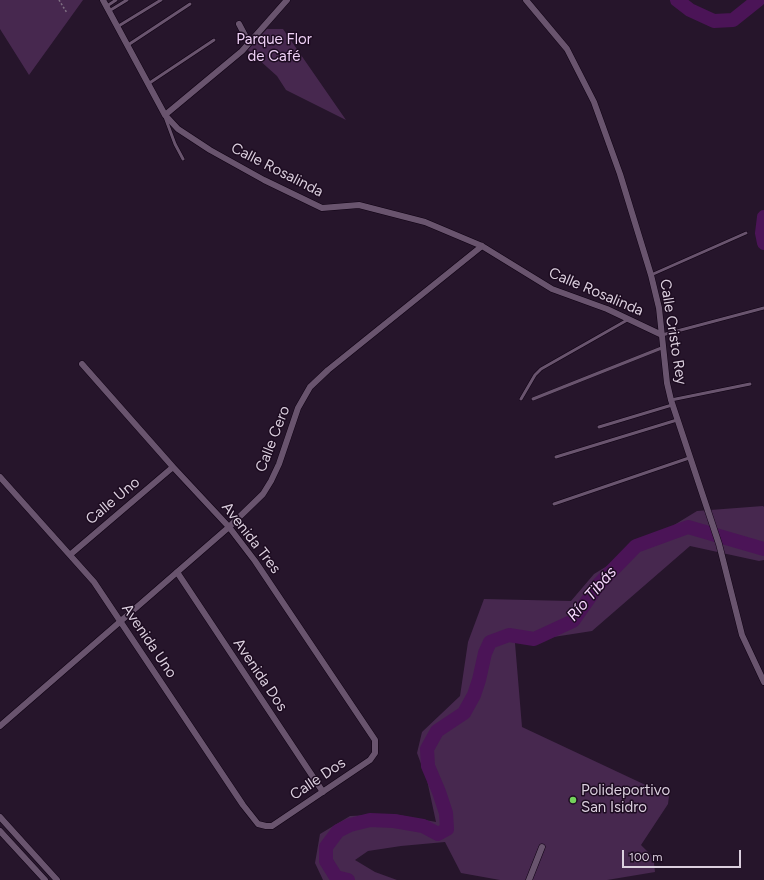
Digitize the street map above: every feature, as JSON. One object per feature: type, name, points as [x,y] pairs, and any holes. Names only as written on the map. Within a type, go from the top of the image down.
[{"type":"street","name":"Calle Rosalinda","points":[[103,0],[165,115],[178,129],[210,150],[264,180],[322,208],[360,205],[425,222],[482,246],[552,289],[607,309],[662,335]]},
{"type":"street","points":[[165,115],[242,51],[287,0]]},
{"type":"street","name":"Calle Cristo Rey","points":[[526,0],[567,49],[594,102],[620,174],[651,275],[659,308],[667,382],[671,402],[708,516],[719,544],[742,635],[764,682]]},
{"type":"street","points":[[240,24],[249,44]]},
{"type":"street","name":"Calle Cero","points":[[0,726],[228,527],[263,494],[272,481],[298,408],[310,387],[328,370],[482,246]]},
{"type":"street","name":"Avenida Tres","points":[[82,364],[228,527],[260,567],[375,740],[376,746]]},
{"type":"street","name":"Calle Uno","points":[[71,554],[173,467]]},
{"type":"street","name":"Avenida Uno","points":[[0,477],[71,554],[94,582],[243,805],[258,824],[266,826]]},
{"type":"street","name":"Avenida Dos","points":[[176,572],[323,792]]},
{"type":"street","name":"Calle Dos","points":[[266,826],[272,826],[370,760],[375,753],[376,746]]},
{"type":"street","points":[[0,817],[57,880]]},
{"type":"street","points":[[0,831],[45,880]]},
{"type":"street","points":[[529,880],[542,847]]},
{"type":"lane","points":[[108,9],[116,0]]},
{"type":"lane","points":[[108,9],[127,0]]},
{"type":"lane","points":[[117,27],[161,0]]},
{"type":"lane","points":[[127,45],[190,4]]},
{"type":"lane","points":[[148,84],[214,40]]},
{"type":"lane","points":[[165,115],[175,144],[183,159]]},
{"type":"lane","points":[[651,275],[746,233]]},
{"type":"lane","points":[[662,335],[764,308]]},
{"type":"lane","points":[[521,399],[535,375],[541,369],[629,319]]},
{"type":"lane","points":[[533,398],[664,347]]},
{"type":"lane","points":[[599,427],[671,402],[750,384]]},
{"type":"lane","points":[[556,457],[677,420]]},
{"type":"lane","points":[[554,504],[689,458]]},
{"type":"path","points":[[59,0],[67,13]]},
{"type":"green space","points":[[0,0],[83,0],[29,75],[0,29]]},
{"type":"green space","name":"Parque Flor de Café","points":[[267,29],[283,29],[346,120],[286,90],[277,76],[248,50]]},
{"type":"green space","points":[[763,506],[764,560],[759,561],[690,546],[592,631],[515,643],[522,727],[669,796],[668,804],[641,845],[651,855],[655,872],[607,880],[500,880],[461,873],[445,842],[368,851],[355,860],[375,872],[397,880],[323,880],[315,863],[320,834],[350,816],[394,814],[436,822],[427,780],[417,753],[422,732],[460,696],[468,642],[484,599],[571,601],[594,574],[697,511]]},
{"type":"waterway","name":"Río Tibás","points":[[677,0],[690,10],[714,21],[733,20],[758,0]]},
{"type":"waterway","name":"Río Tibás","points":[[764,217],[762,233],[764,243]]},
{"type":"waterway","name":"Río Tibás","points":[[348,880],[336,877],[326,861],[326,847],[338,831],[350,825],[370,820],[394,821],[423,826],[438,834],[447,829],[446,813],[428,766],[427,749],[437,731],[464,713],[474,695],[485,653],[490,642],[509,635],[534,639],[573,621],[599,584],[636,546],[688,527],[764,549]]},
{"type":"place","name":"Polideportivo San Isidro","points":[[573,800]]}]
